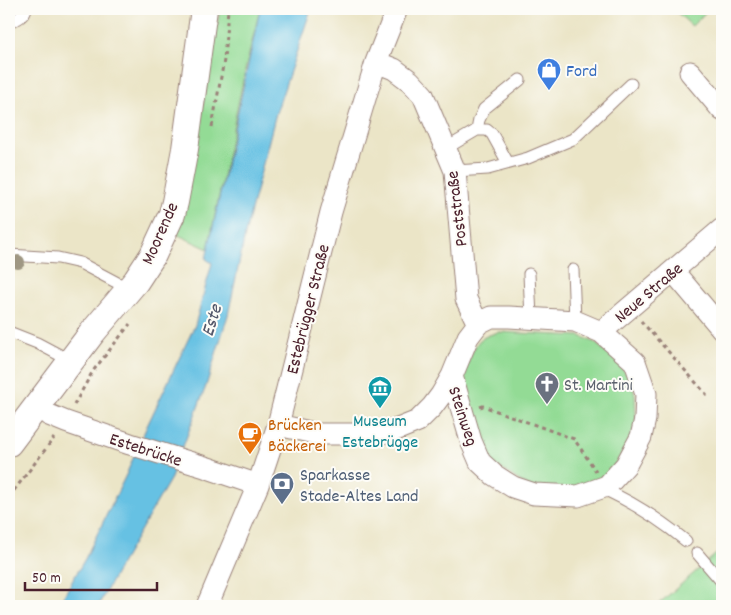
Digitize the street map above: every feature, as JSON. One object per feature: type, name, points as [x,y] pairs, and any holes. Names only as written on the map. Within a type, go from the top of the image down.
[{"type":"street","name":"Moorende","points":[[9,443],[92,333],[136,281],[153,255],[172,214],[185,149],[204,9]]},
{"type":"street","name":"Estebrügger Straße","points":[[207,606],[258,485],[278,425],[331,212],[376,62],[398,9]]},
{"type":"street","name":"Poststraße","points":[[376,62],[394,69],[410,81],[422,95],[455,172],[466,299],[478,324]]},
{"type":"street","points":[[690,72],[722,110]]},
{"type":"street","name":"Neue Straße","points":[[478,324],[491,317],[532,318],[575,321],[601,332],[722,229]]},
{"type":"street","points":[[673,271],[722,329]]},
{"type":"street","points":[[452,376],[468,338],[478,324]]},
{"type":"street","name":"Steinweg","points":[[452,376],[471,440],[480,462],[494,475],[513,486],[534,494],[578,496],[604,487],[626,465],[641,436],[645,419],[646,394],[635,362],[601,332]]},
{"type":"street","name":"Steinweg","points":[[278,425],[320,434],[378,434],[398,429],[418,421],[432,407],[452,376]]},
{"type":"street","name":"Estebrücke","points":[[38,406],[49,415],[66,422],[258,485]]},
{"type":"lane","points":[[9,21],[21,16],[26,9]]},
{"type":"lane","points":[[477,130],[484,110],[520,80]]},
{"type":"lane","points":[[455,172],[488,169],[528,158],[573,139],[631,84]]},
{"type":"lane","points":[[445,148],[477,130],[487,130],[492,134],[508,163]]},
{"type":"lane","points":[[9,255],[58,258],[80,263],[129,288]]},
{"type":"lane","points":[[573,270],[575,321]]},
{"type":"lane","points":[[529,274],[532,318]]},
{"type":"lane","points":[[9,332],[37,343],[71,361]]},
{"type":"lane","points":[[604,487],[647,511],[686,541]]},
{"type":"lane","points":[[697,553],[722,582]]},
{"type":"path","points":[[629,308],[707,395]]},
{"type":"path","points":[[77,390],[85,385]]},
{"type":"path","points":[[462,412],[483,406],[574,439],[604,487]]},
{"type":"path","points":[[9,497],[66,422]]},
{"type":"green space","points":[[220,9],[260,9],[245,71],[208,249],[174,233],[193,160]]},
{"type":"green space","points":[[673,9],[709,9],[692,26]]},
{"type":"green space","points":[[499,332],[580,336],[594,342],[617,361],[628,376],[635,394],[636,419],[632,437],[611,471],[582,489],[529,487],[486,459],[462,382],[477,343],[484,337]]},
{"type":"green space","points":[[722,549],[722,606],[656,606]]},
{"type":"water","name":"Este","points":[[260,9],[311,9],[276,113],[246,230],[228,315],[206,386],[171,478],[98,606],[58,606],[86,557],[126,475],[195,325],[212,263],[206,259]]},
{"type":"place","name":"Ford","points":[[549,91]]},
{"type":"place","name":"St. Martini","points":[[547,405]]},
{"type":"place","name":"Museum Estebrügge","points":[[380,409]]},
{"type":"place","name":"Brücken Bäckerei","points":[[250,455]]},
{"type":"place","name":"Sparkasse Stade-Altes Land","points":[[282,505]]}]
